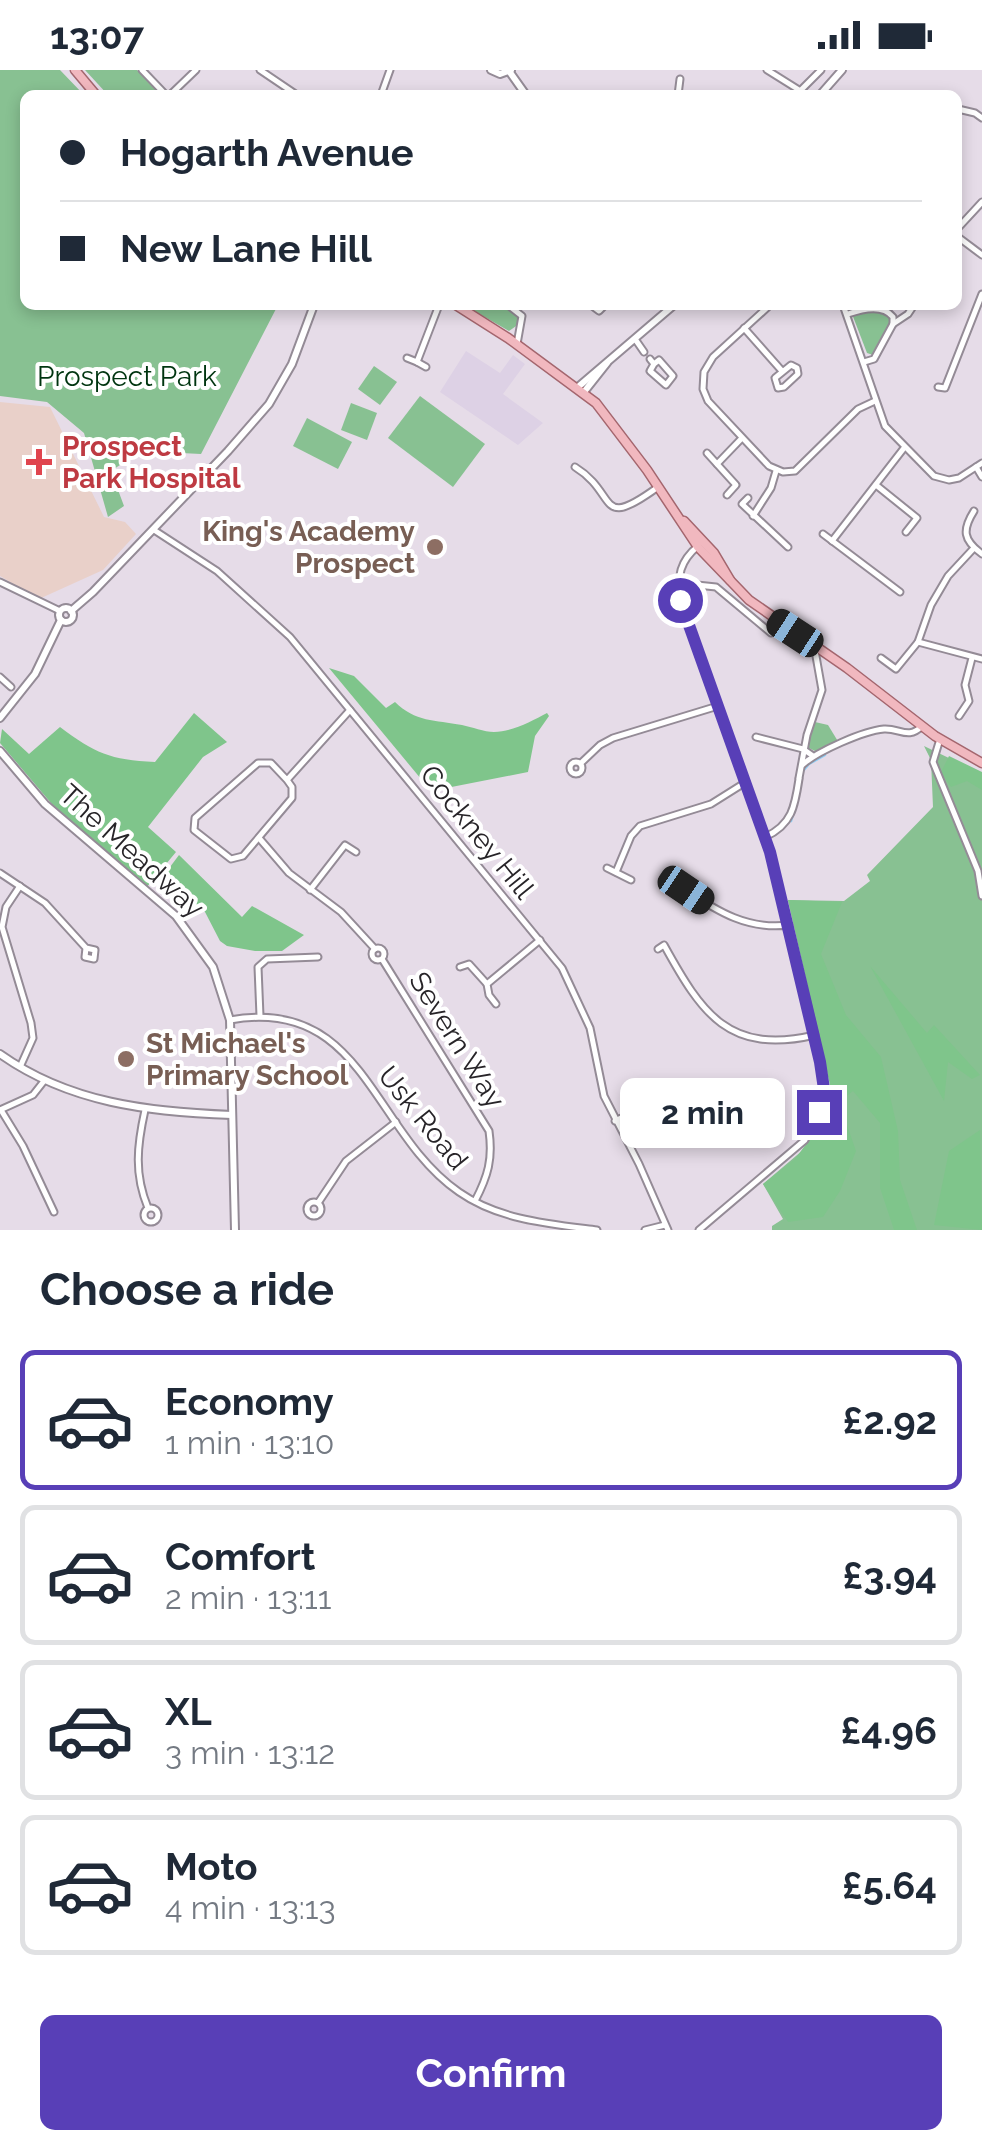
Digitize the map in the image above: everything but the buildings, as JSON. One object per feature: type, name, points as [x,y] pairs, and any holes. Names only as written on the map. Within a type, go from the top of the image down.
[{"type":"main road","points":[[75,70],[92,90]]},
{"type":"main road","points":[[465,310],[518,340],[581,390],[611,420],[680,518],[728,571],[730,580],[757,606],[922,726],[982,763]]},
{"type":"street","points":[[142,70],[163,90]]},
{"type":"street","points":[[174,90],[196,70]]},
{"type":"street","points":[[260,70],[290,90]]},
{"type":"street","points":[[491,70],[500,74],[510,71]]},
{"type":"street","points":[[766,70],[799,90]]},
{"type":"street","points":[[824,90],[842,70]]},
{"type":"street","points":[[679,90],[680,79]]},
{"type":"street","points":[[962,224],[982,202]]},
{"type":"street","points":[[954,390],[941,388],[982,294]]},
{"type":"street","points":[[0,582],[71,619],[71,611],[94,592],[228,452],[268,404],[292,364],[312,310]]},
{"type":"street","points":[[417,362],[437,310]]},
{"type":"street","points":[[514,310],[522,316],[518,340]]},
{"type":"street","points":[[581,390],[587,376],[668,310]]},
{"type":"street","points":[[764,310],[712,357],[702,380],[708,401],[776,470],[795,471],[858,409],[875,401]]},
{"type":"street","points":[[846,310],[884,426],[928,472],[941,479],[958,478],[979,465],[982,477]]},
{"type":"street","points":[[847,315],[874,310]]},
{"type":"street","points":[[882,310],[893,316],[893,324]]},
{"type":"street","points":[[864,362],[874,358],[893,324],[911,310]]},
{"type":"street","points":[[744,328],[782,371]]},
{"type":"street","points":[[634,339],[644,352]]},
{"type":"street","points":[[406,358],[426,367]]},
{"type":"street","points":[[659,360],[674,376],[666,385],[650,371],[652,361],[659,360]]},
{"type":"street","points":[[791,365],[798,372],[780,388],[774,380],[782,371],[791,365]]},
{"type":"street","points":[[717,464],[742,438]]},
{"type":"street","points":[[832,541],[904,448]]},
{"type":"street","points":[[707,453],[736,485],[727,495]]},
{"type":"street","points":[[575,468],[584,473],[610,505],[620,509],[633,506],[658,486]]},
{"type":"street","points":[[754,516],[771,488],[776,470]]},
{"type":"street","points":[[876,484],[917,518]]},
{"type":"street","points":[[748,498],[742,504],[788,547]]},
{"type":"street","points":[[906,532],[923,510]]},
{"type":"street","points":[[974,511],[964,527],[974,548],[982,554]]},
{"type":"street","name":"Cockney Hill","points":[[153,530],[217,572],[290,637],[562,968],[578,995],[590,1028],[604,1096],[640,1164],[666,1227]]},
{"type":"street","points":[[822,534],[900,592]]},
{"type":"street","points":[[699,1230],[798,1148],[812,1130],[824,1089],[815,1035],[765,837],[679,590],[683,562],[701,544]]},
{"type":"street","points":[[881,658],[896,669],[918,642],[931,605],[948,576],[974,548]]},
{"type":"street","points":[[679,590],[697,585],[716,586],[771,633]]},
{"type":"street","points":[[0,718],[35,674],[60,615]]},
{"type":"street","points":[[918,642],[982,659]]},
{"type":"street","points":[[765,837],[792,816],[803,749],[822,690],[814,646]]},
{"type":"street","points":[[959,716],[969,701],[965,685],[972,658]]},
{"type":"street","points":[[0,677],[11,687]]},
{"type":"street","points":[[581,763],[613,738],[718,706]]},
{"type":"street","points":[[286,780],[350,710]]},
{"type":"street","points":[[802,765],[856,737],[887,728],[907,734],[922,726]]},
{"type":"street","points":[[756,737],[803,749],[813,756]]},
{"type":"street","points":[[940,738],[933,762],[978,871],[982,896]]},
{"type":"street","name":"The Meadway","points":[[0,751],[46,804],[186,928],[213,967],[230,1020],[235,1230]]},
{"type":"street","points":[[271,763],[286,780],[292,787],[292,798],[243,856],[231,859],[194,830],[193,823],[258,764],[271,763]]},
{"type":"street","points":[[616,872],[631,836],[640,826],[711,804],[746,782]]},
{"type":"street","name":"Severn Way","points":[[259,838],[290,873],[341,912],[375,949],[373,957],[382,959],[490,1131],[492,1156],[487,1178],[474,1201]]},
{"type":"street","points":[[310,890],[346,845],[356,852]]},
{"type":"street","points":[[607,868],[631,880]]},
{"type":"street","points":[[0,873],[45,903],[86,948]]},
{"type":"street","points":[[691,883],[684,893],[742,922],[789,926]]},
{"type":"street","points":[[20,886],[6,908],[2,926],[31,1022],[33,1038],[20,1068]]},
{"type":"street","points":[[488,984],[540,940]]},
{"type":"street","points":[[671,940],[661,947],[716,1020],[736,1034],[776,1042],[815,1035]]},
{"type":"street","points":[[260,1017],[258,967],[267,959],[318,957]]},
{"type":"street","points":[[460,967],[469,964],[488,984],[496,1004]]},
{"type":"street","name":"Usk Road","points":[[230,1020],[282,1018],[310,1026],[329,1038],[348,1055],[444,1181],[474,1201],[503,1214],[597,1230]]},
{"type":"street","points":[[0,1054],[44,1081],[90,1097],[145,1110],[232,1116]]},
{"type":"street","points":[[44,1081],[33,1095],[1,1110],[54,1212]]},
{"type":"street","points":[[615,1121],[644,1112],[674,1114],[687,1097],[725,1130]]},
{"type":"street","points":[[145,1110],[137,1167],[148,1208]]},
{"type":"street","points":[[318,1203],[346,1161],[396,1122]]},
{"type":"street","points":[[645,1230],[666,1227]]},
{"type":"shaded area","points":[[466,351],[500,373],[513,355],[525,364],[503,394],[543,423],[518,445],[440,392]]},
{"type":"shaded area","name":"Prospect Park Hospital","points":[[0,402],[50,407],[104,517],[125,522],[136,534],[103,570],[39,599],[0,576]]},
{"type":"green space","name":"Prospect Park","points":[[0,70],[60,70],[79,90],[20,90],[20,310],[275,310],[201,454],[181,453],[156,441],[111,471],[124,506],[108,517],[84,433],[47,402],[0,396]]},
{"type":"green space","points":[[85,70],[137,70],[156,90],[103,90]]},
{"type":"green space","points":[[473,310],[510,310],[517,315],[519,324],[509,331]]},
{"type":"green space","points":[[883,312],[890,323],[873,355],[867,353],[852,314]]},
{"type":"green space","points":[[374,366],[397,382],[380,405],[358,389]]},
{"type":"green space","points":[[420,396],[485,444],[453,487],[388,438]]},
{"type":"green space","points":[[351,403],[377,413],[367,440],[341,430]]},
{"type":"green space","points":[[307,418],[352,442],[338,469],[293,446]]},
{"type":"green space","points":[[329,668],[354,676],[386,708],[395,702],[426,719],[501,732],[547,713],[549,716],[535,736],[528,772],[431,791]]},
{"type":"green space","points":[[194,713],[227,742],[203,757],[148,827],[176,852],[146,888],[51,803],[0,743],[2,729],[29,754],[60,727],[104,754],[155,762]]},
{"type":"green space","points":[[815,722],[828,725],[839,743],[817,752],[807,747]]},
{"type":"green space","points":[[924,746],[982,774],[982,1230],[772,1230],[783,1219],[763,1184],[803,1150],[825,1120],[832,1086],[788,900],[844,901],[870,881],[867,875],[933,807],[931,760]]},
{"type":"green space","points":[[949,756],[982,772],[982,790],[967,781],[951,787],[941,772]]},
{"type":"green space","points":[[179,855],[242,917],[252,906],[304,935],[282,951],[227,946],[220,941],[205,912],[161,879]]},
{"type":"green space","points":[[788,900],[842,902],[821,954],[846,1015],[881,1057],[898,1131],[900,1180],[917,1230],[894,1230],[880,1188],[880,1123],[853,1091],[839,1102],[856,1151],[840,1191],[823,1217],[788,1222],[763,1184],[795,1159],[824,1120],[830,1085]]},
{"type":"green space","points":[[870,966],[927,1033],[934,1025],[980,1075],[972,1079],[948,1062],[944,1101]]},
{"type":"green space","points":[[980,1130],[982,1230],[934,1225],[949,1151]]},
{"type":"waterway","points":[[803,771],[825,755]]},
{"type":"waterway","points":[[791,821],[798,799]]},
{"type":"place","name":"Prospect Park Hospital","points":[[39,462]]},
{"type":"place","name":"King's Academy Prospect","points":[[435,547]]},
{"type":"place","name":"St Michael's Primary School","points":[[126,1059]]},
{"type":"route","points":[[680,600],[770,852],[815,1035],[824,1089],[819,1112]]}]
